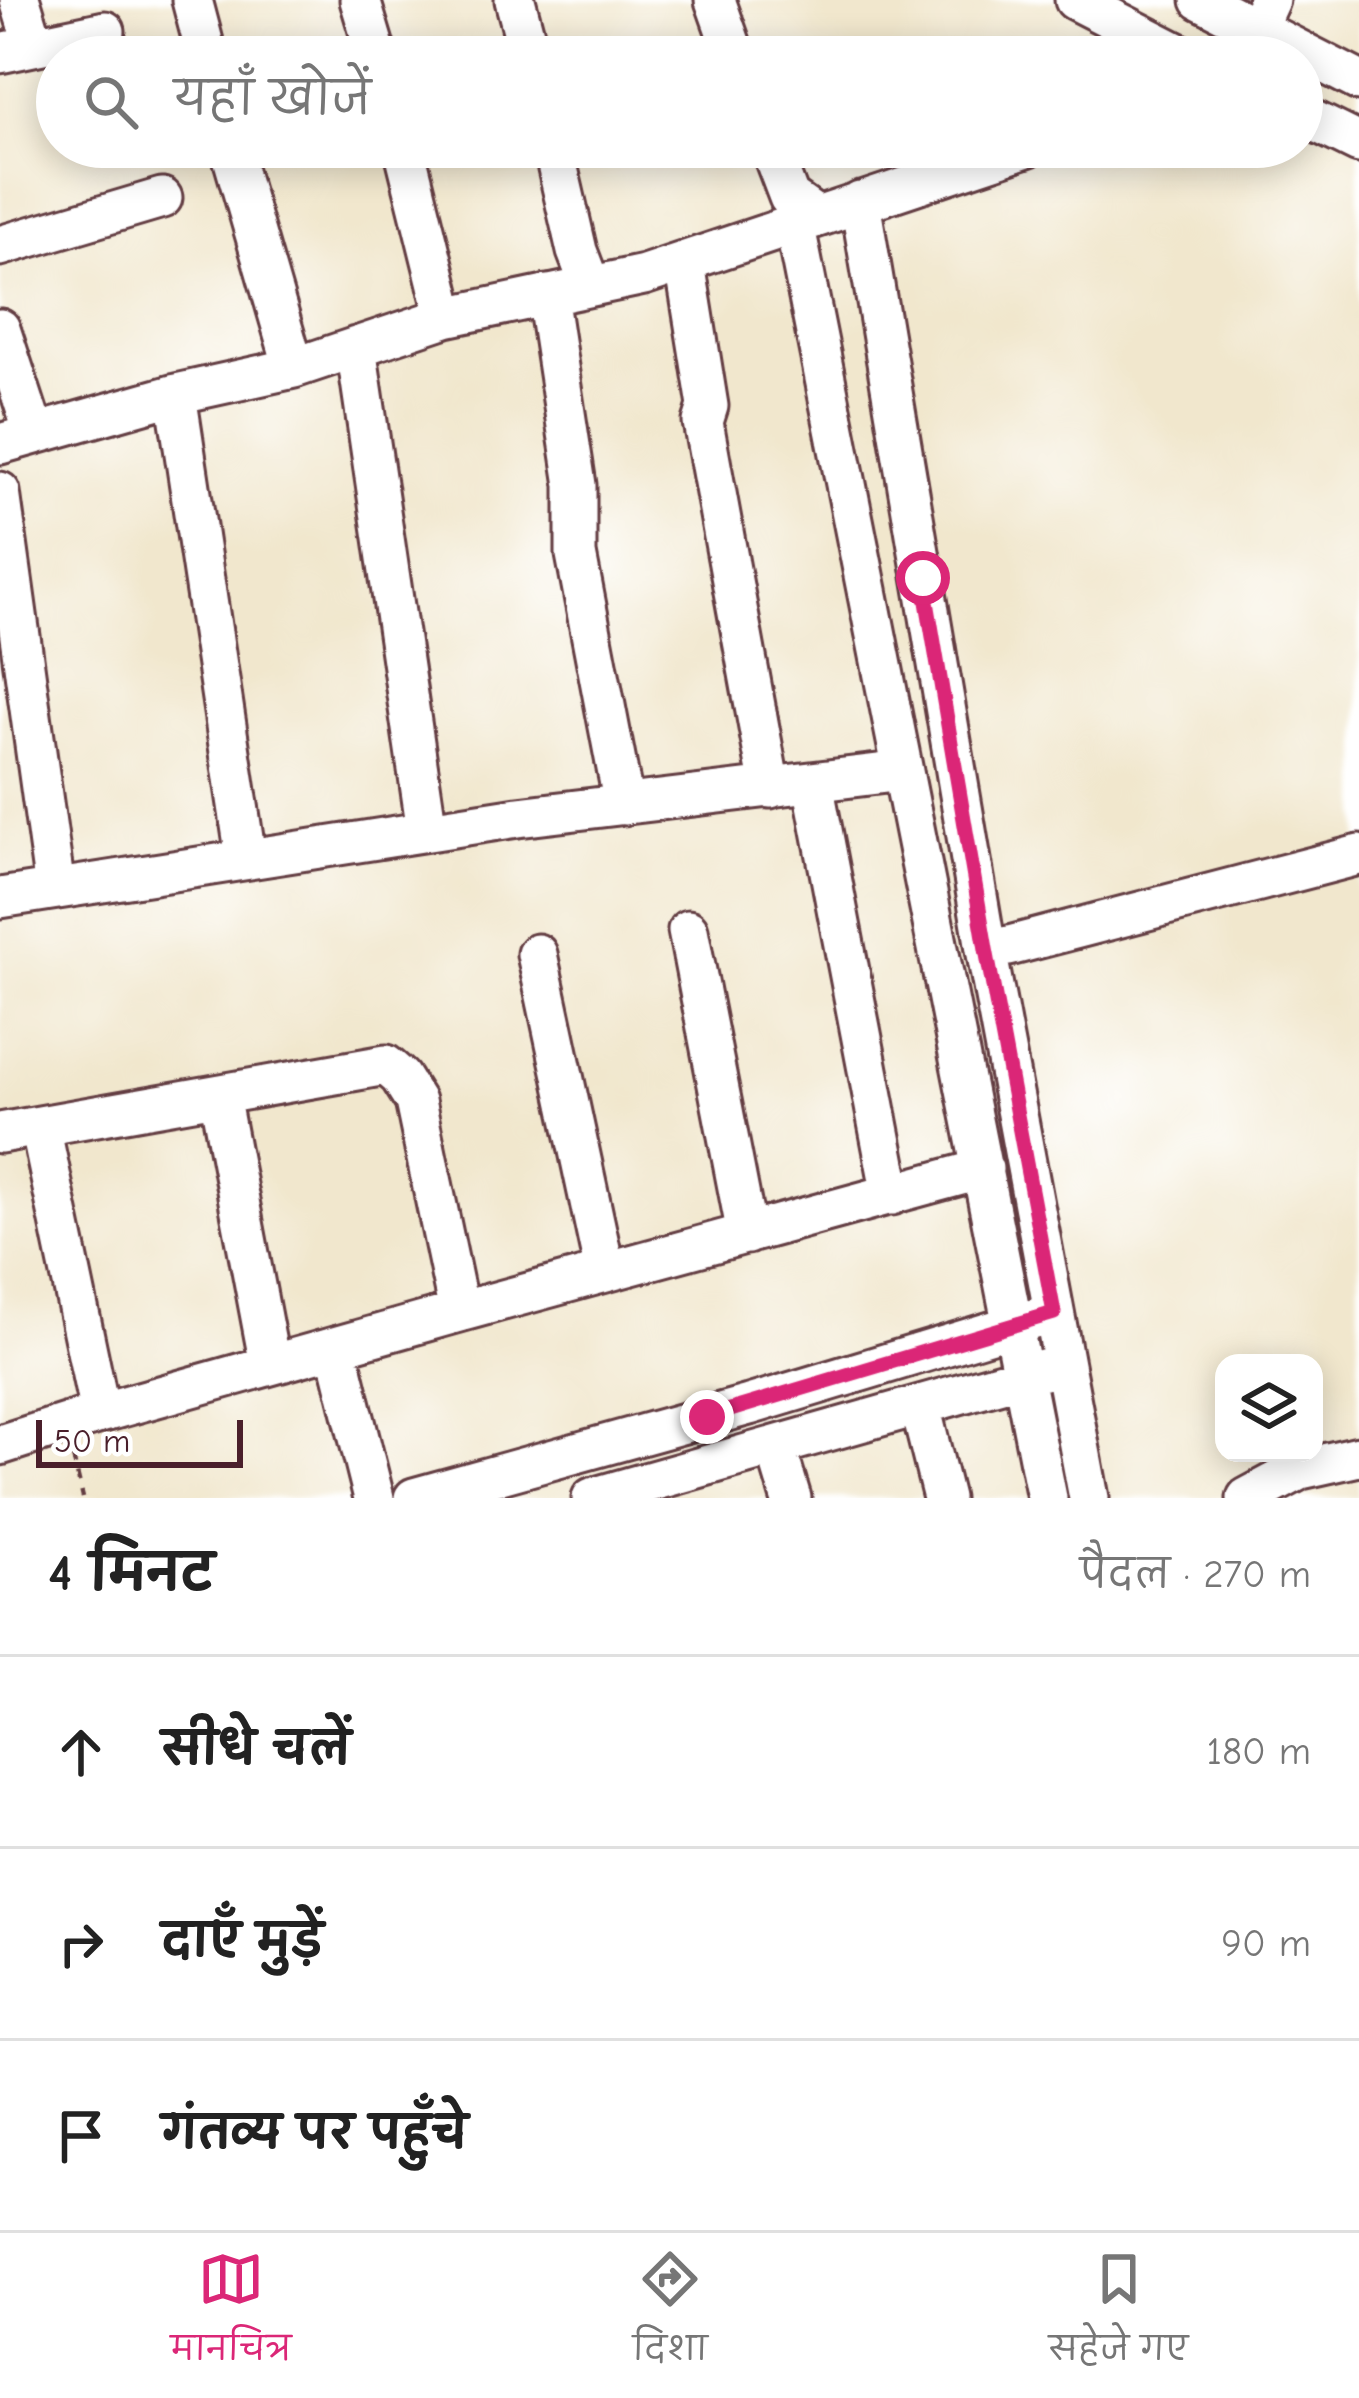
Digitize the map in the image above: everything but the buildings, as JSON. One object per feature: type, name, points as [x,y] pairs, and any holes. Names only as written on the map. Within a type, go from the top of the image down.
[{"type":"street","points":[[16,48],[20,0]]},
{"type":"street","points":[[192,0],[201,36]]},
{"type":"street","points":[[360,0],[371,36]]},
{"type":"street","points":[[515,0],[524,36]]},
{"type":"street","points":[[715,0],[728,36]]},
{"type":"street","points":[[1075,0],[1145,36]]},
{"type":"street","points":[[1201,0],[1256,28]]},
{"type":"street","points":[[79,36],[105,31]]},
{"type":"street","points":[[1323,62],[1359,81]]},
{"type":"street","points":[[1323,125],[1359,143]]},
{"type":"street","points":[[236,168],[294,368]]},
{"type":"street","points":[[409,168],[446,317]]},
{"type":"street","points":[[558,168],[590,285]]},
{"type":"street","points":[[779,168],[806,222],[902,772],[1047,1498]]},
{"type":"street","points":[[0,329],[17,438],[176,394],[294,368],[446,317],[686,263],[963,168]]},
{"type":"street","points":[[0,246],[162,198]]},
{"type":"street","points":[[860,202],[986,949],[1089,1498]]},
{"type":"street","points":[[686,263],[707,406],[703,422],[770,788]]},
{"type":"street","points":[[547,295],[576,485],[576,554],[624,805]]},
{"type":"street","points":[[356,347],[427,831]]},
{"type":"street","points":[[176,394],[246,858]]},
{"type":"street","points":[[0,492],[56,889]]},
{"type":"street","points":[[0,898],[427,831],[902,772]]},
{"type":"street","points":[[813,783],[892,1195]]},
{"type":"street","points":[[986,949],[1359,855]]},
{"type":"street","points":[[688,929],[746,1234]]},
{"type":"street","points":[[537,954],[605,1272]]},
{"type":"street","points":[[0,1133],[386,1065],[415,1101],[459,1312]]},
{"type":"street","points":[[219,1095],[270,1365]]},
{"type":"street","points":[[40,1126],[82,1418]]},
{"type":"street","points":[[0,1445],[270,1365],[982,1169]]},
{"type":"street","points":[[414,1498],[749,1406],[1054,1313]]},
{"type":"street","points":[[337,1349],[374,1498]]},
{"type":"street","points":[[592,1498],[1064,1364]]},
{"type":"street","points":[[920,1406],[944,1498]]},
{"type":"street","points":[[776,1448],[791,1498]]},
{"type":"street","points":[[1247,1498],[1301,1468],[1359,1456]]},
{"type":"path","points":[[82,1418],[83,1498]]},
{"type":"route","points":[[707,1417],[1054,1313],[923,578]]}]
